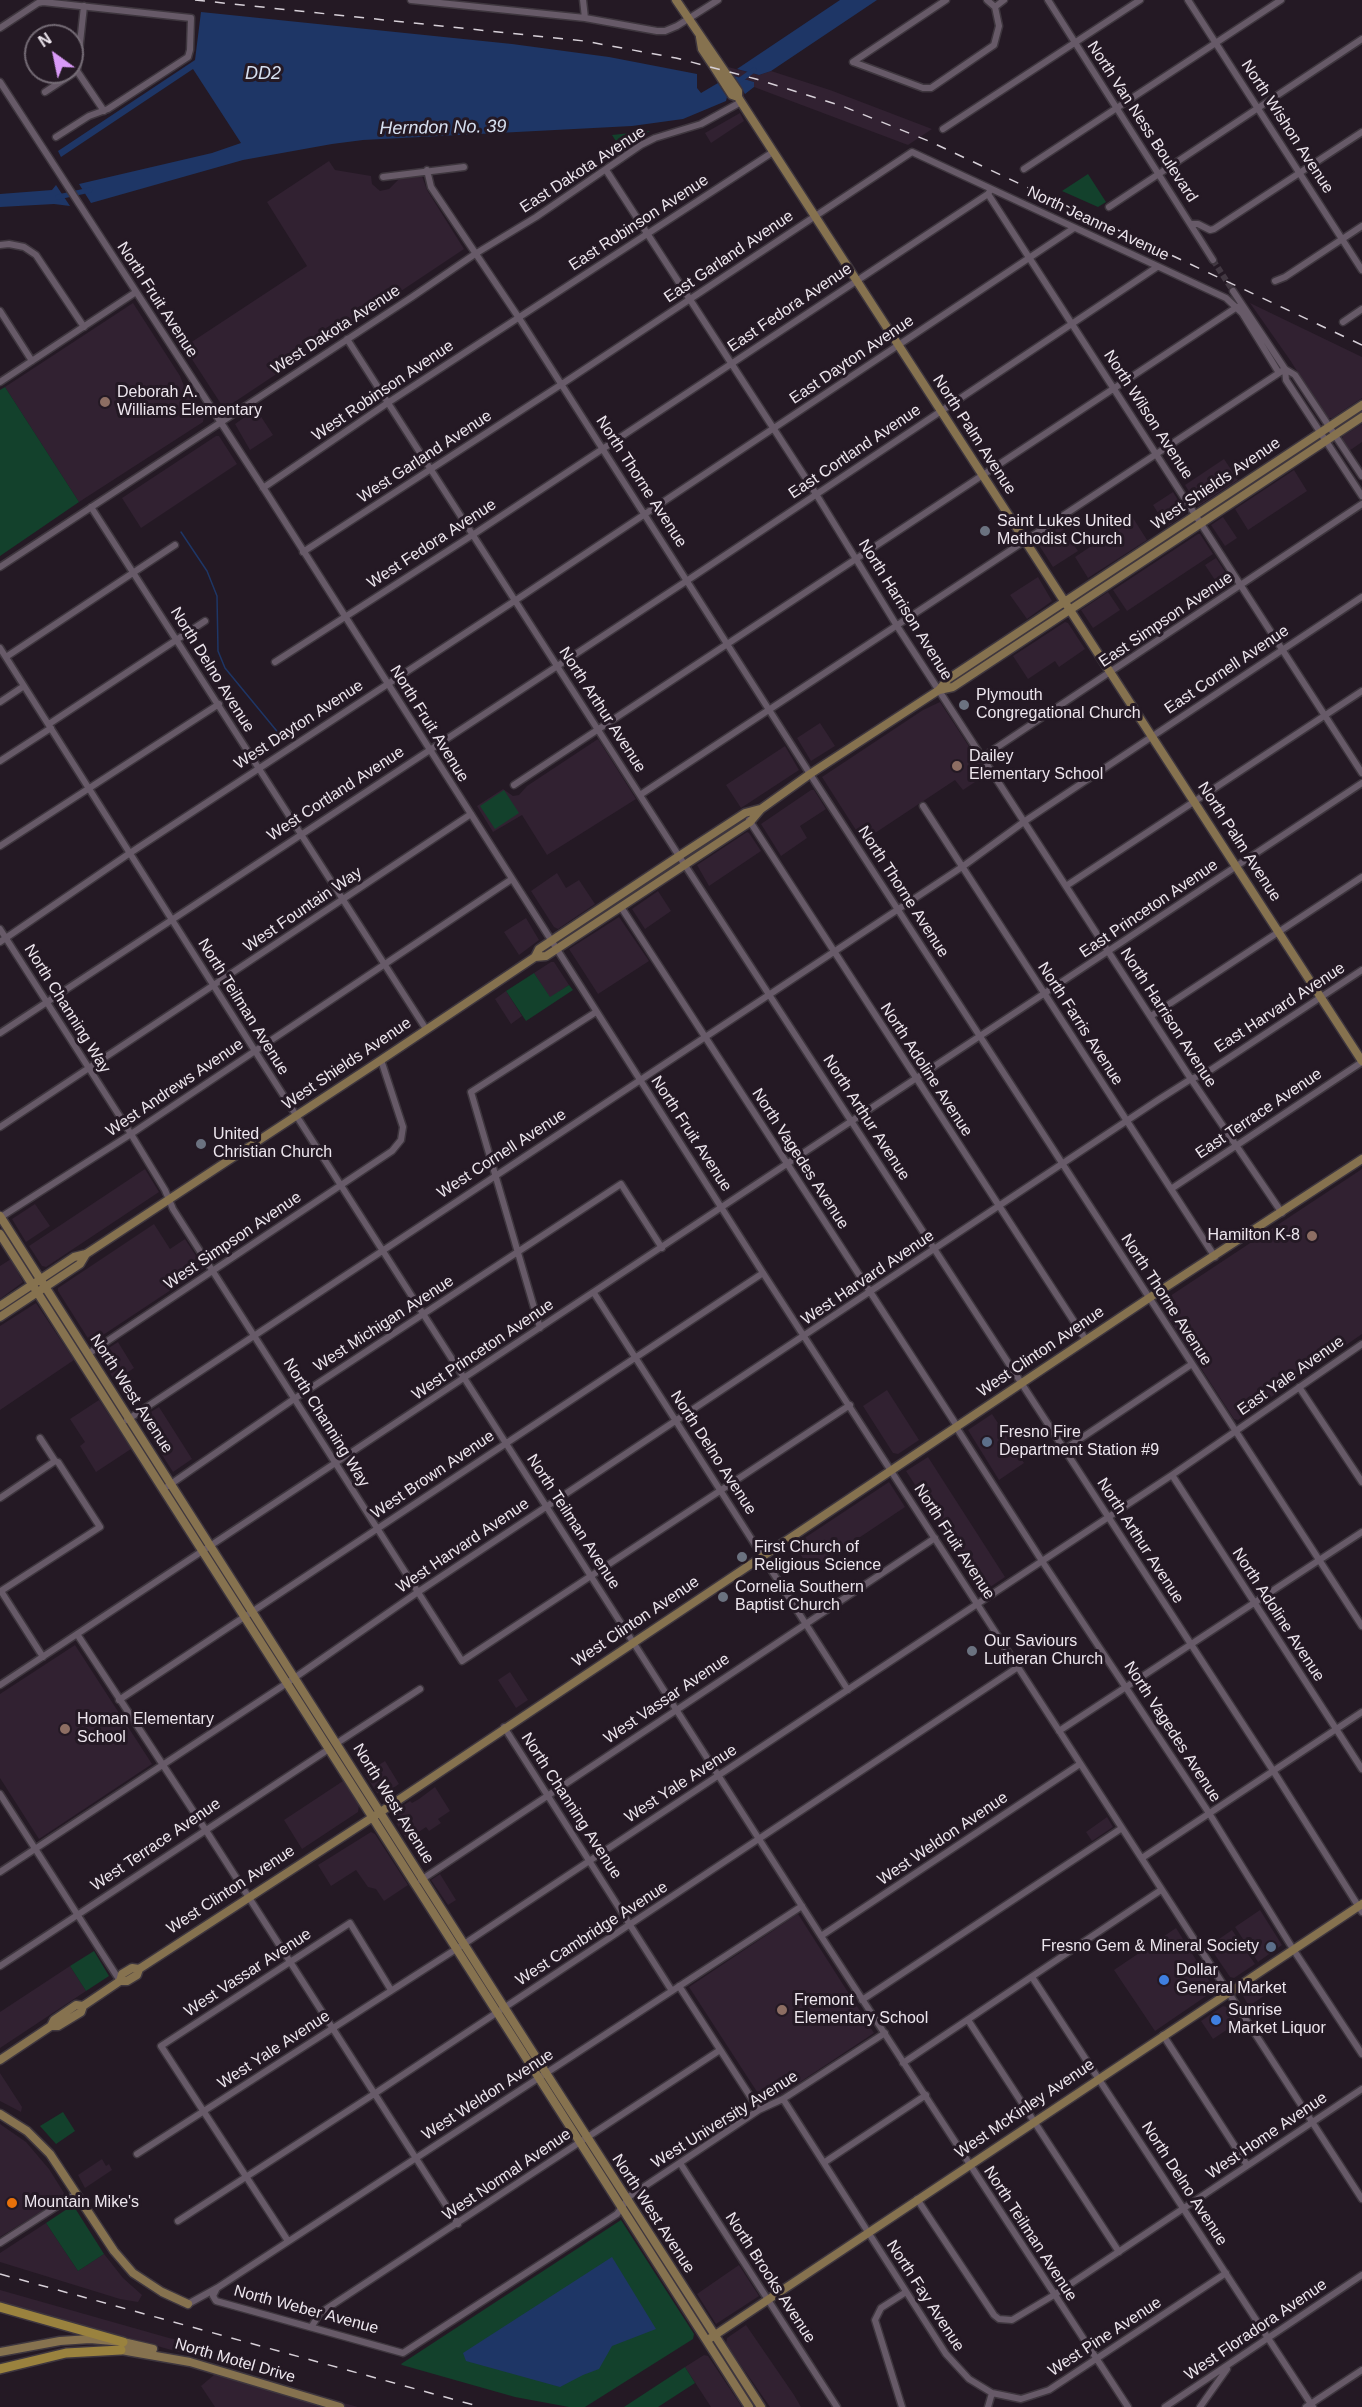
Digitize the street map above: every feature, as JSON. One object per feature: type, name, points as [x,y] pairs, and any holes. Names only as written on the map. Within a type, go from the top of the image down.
[{"type":"highway","points":[[0,2307],[122,2346]]},
{"type":"highway","points":[[0,2369],[66,2353],[122,2346]]},
{"type":"main road","name":"North Palm Avenue","points":[[676,0],[700,37],[702,50],[726,79],[815,214],[982,476],[1238,866],[1362,1061]]},
{"type":"main road","name":"West Shields Avenue","points":[[1198,519],[1326,441],[1332,431],[1362,405]]},
{"type":"main road","name":"West Shields Avenue","points":[[554,945],[679,856],[761,809],[810,774],[939,690],[953,687],[1066,606],[1198,519],[1321,432],[1332,431],[1362,417]]},
{"type":"main road","name":"West Shields Avenue","points":[[0,1306],[80,1264],[86,1254],[535,957],[539,949],[554,945],[621,907],[685,864],[748,817]]},
{"type":"main road","points":[[621,907],[622,900],[642,885],[648,877]]},
{"type":"main road","name":"West Clinton Avenue","points":[[0,2060],[51,2026],[54,2020],[76,2005],[83,2006],[120,1981],[127,1981],[137,1975],[139,1969],[377,1814],[1149,1298],[1362,1159]]},
{"type":"main road","name":"North West Avenue","points":[[0,1217],[88,1354],[125,1421]]},
{"type":"main road","name":"North West Avenue","points":[[0,1234],[208,1550],[290,1681],[329,1749],[377,1814]]},
{"type":"main road","name":"West Shields Avenue","points":[[0,1317],[34,1288]]},
{"type":"main road","name":"North West Avenue","points":[[290,1681],[337,1743],[418,1881],[583,2140],[627,2200],[749,2407]]},
{"type":"main road","name":"West McKinley Avenue","points":[[710,2339],[1228,1991],[1361,1907]]},
{"type":"main road","points":[[0,2114],[20,2126],[42,2146],[114,2251],[133,2273],[162,2292],[188,2304]]},
{"type":"main road","name":"North West Avenue","points":[[583,2140],[621,2209],[710,2339],[761,2407]]},
{"type":"main road","name":"North Motel Drive","points":[[0,2352],[73,2340],[122,2346],[190,2362],[312,2403],[340,2407]]},
{"type":"main road","points":[[735,2386],[754,2407]]},
{"type":"street","points":[[411,0],[585,18],[657,31],[665,31],[718,0]]},
{"type":"street","points":[[583,0],[585,18]]},
{"type":"street","points":[[946,0],[853,62],[922,88],[931,88],[994,45],[999,26],[994,6],[987,0]]},
{"type":"street","points":[[994,6],[1004,0]]},
{"type":"street","name":"North Van Ness Boulevard","points":[[1048,0],[1213,260]]},
{"type":"street","points":[[943,129],[1140,0]]},
{"type":"street","name":"North Wishon Avenue","points":[[1188,0],[1362,270]]},
{"type":"street","points":[[1024,169],[1281,0]]},
{"type":"street","points":[[0,28],[38,3],[187,16],[193,22],[188,57],[104,111],[89,116],[56,137]]},
{"type":"street","points":[[82,24],[84,6]]},
{"type":"street","points":[[1109,207],[1362,39]]},
{"type":"street","points":[[84,81],[104,111]]},
{"type":"street","name":"North Fruit Avenue","points":[[0,82],[263,488],[763,1273],[1362,2199]]},
{"type":"street","points":[[45,92],[57,84]]},
{"type":"street","name":"East Dakota Avenue","points":[[475,254],[641,145],[655,138],[701,124],[737,96]]},
{"type":"street","points":[[1192,224],[1198,224],[1210,230],[1214,229],[1362,132]]},
{"type":"street","name":"East Robinson Avenue","points":[[519,318],[774,152]]},
{"type":"street","name":"East Garland Avenue","points":[[562,384],[815,214],[912,152]]},
{"type":"street","name":"North Jeanne Avenue","points":[[912,152],[989,191],[1226,298],[1237,307],[1282,371]]},
{"type":"street","points":[[383,177],[464,167]]},
{"type":"street","name":"North Thorne Avenue","points":[[427,170],[431,187],[562,384],[810,774],[1362,1626]]},
{"type":"street","name":"North Harrison Avenue","points":[[606,170],[816,494],[897,626],[984,756],[1191,1078],[1282,1213]]},
{"type":"street","name":"North Wilson Avenue","points":[[989,191],[1029,258],[1362,773]]},
{"type":"street","name":"East Fedora Avenue","points":[[603,448],[989,191]]},
{"type":"street","points":[[1275,281],[1285,277],[1362,226]]},
{"type":"street","name":"East Dayton Avenue","points":[[645,513],[1074,228]]},
{"type":"street","points":[[0,245],[24,247],[42,262],[84,327]]},
{"type":"street","name":"West Dakota Avenue","points":[[0,567],[475,254]]},
{"type":"street","name":"East Cortland Avenue","points":[[688,580],[1157,267]]},
{"type":"street","points":[[1233,291],[1270,347],[1286,380],[1362,496]]},
{"type":"street","points":[[0,382],[136,292]]},
{"type":"street","points":[[514,785],[1115,390],[1237,307]]},
{"type":"street","points":[[1343,322],[1362,309]]},
{"type":"street","points":[[1,311],[32,361]]},
{"type":"street","name":"West Robinson Avenue","points":[[263,488],[389,402],[519,318]]},
{"type":"street","name":"North Jeanne Avenue","points":[[1258,338],[1270,347]]},
{"type":"street","name":"North Arthur Avenue","points":[[347,339],[433,469],[556,666],[935,1249],[1020,1384],[1065,1449],[1361,1907]]},
{"type":"street","points":[[1282,371],[1295,375],[1362,476]]},
{"type":"street","points":[[640,795],[1282,371]]},
{"type":"street","name":"West Garland Avenue","points":[[303,552],[562,384]]},
{"type":"street","name":"West Fedora Avenue","points":[[275,662],[603,448]]},
{"type":"street","name":"East Simpson Avenue","points":[[984,756],[1362,504]]},
{"type":"street","name":"North Delno Avenue","points":[[91,507],[426,1029]]},
{"type":"street","name":"West Dayton Avenue","points":[[3,940],[130,853],[645,513]]},
{"type":"street","points":[[6,657],[175,544]]},
{"type":"street","name":"West Cortland Avenue","points":[[0,1033],[688,580]]},
{"type":"street","name":"East Cornell Avenue","points":[[898,908],[1362,597]]},
{"type":"street","points":[[0,760],[205,621]]},
{"type":"street","name":"North Teilman Avenue","points":[[0,648],[862,2000],[1128,2407]]},
{"type":"street","points":[[0,702],[24,686]]},
{"type":"street","points":[[1066,886],[1362,691]]},
{"type":"street","points":[[0,846],[219,704]]},
{"type":"street","name":"East Princeton Avenue","points":[[981,1036],[1362,783]]},
{"type":"street","name":"North Farris Avenue","points":[[923,806],[1215,1257]]},
{"type":"street","name":"West Fountain Way","points":[[0,1127],[471,814]]},
{"type":"street","name":"North Adoline Avenue","points":[[748,817],[833,952],[1086,1340]]},
{"type":"street","points":[[1151,1016],[1362,877]]},
{"type":"street","name":"West Andrews Avenue","points":[[0,1217],[131,1134],[512,879]]},
{"type":"street","name":"North Vagedes Avenue","points":[[621,907],[1362,2054]]},
{"type":"street","name":"West Cornell Avenue","points":[[125,1421],[898,908]]},
{"type":"street","name":"North Channing Way","points":[[0,929],[3,940],[131,1134]]},
{"type":"street","name":"East Harvard Avenue","points":[[1062,1165],[1191,1078],[1206,1073],[1362,970]]},
{"type":"street","points":[[540,1328],[471,1092],[596,1012]]},
{"type":"street","name":"West Princeton Avenue","points":[[0,1685],[208,1550],[981,1036]]},
{"type":"street","name":"West Simpson Avenue","points":[[88,1354],[392,1151],[401,1140],[403,1127],[381,1060]]},
{"type":"street","name":"East Terrace Avenue","points":[[1171,1189],[1362,1061]]},
{"type":"street","points":[[131,1134],[169,1199]]},
{"type":"street","name":"West Harvard Avenue","points":[[0,1872],[1062,1165]]},
{"type":"street","name":"West Michigan Avenue","points":[[167,1486],[294,1399],[621,1184],[662,1248]]},
{"type":"street","name":"North Channing Way","points":[[169,1199],[462,1661],[591,1576]]},
{"type":"street","name":"West Brown Avenue","points":[[119,1700],[763,1273]]},
{"type":"street","name":"North Delno Avenue","points":[[594,1293],[848,1690]]},
{"type":"street","name":"East Yale Avenue","points":[[1236,1431],[1362,1344]]},
{"type":"street","points":[[1065,1449],[1192,1364]]},
{"type":"street","points":[[1299,1386],[1362,1482]]},
{"type":"street","points":[[591,1576],[850,1405]]},
{"type":"street","name":"West Yale Avenue","points":[[137,2154],[460,1946],[1236,1431]]},
{"type":"street","points":[[40,1438],[100,1527],[1,1592],[43,1657]]},
{"type":"street","points":[[0,1498],[55,1461]]},
{"type":"street","name":"North Adoline Avenue","points":[[1172,1475],[1362,1769]]},
{"type":"street","points":[[1059,1731],[1362,1532]]},
{"type":"street","name":"West Vassar Avenue","points":[[418,1881],[549,1795],[675,1708],[935,1538]]},
{"type":"street","points":[[76,1634],[205,1829],[458,2224]]},
{"type":"street","name":"West Cambridge Avenue","points":[[178,2220],[374,2094],[1018,1667]]},
{"type":"street","points":[[337,1743],[420,1689]]},
{"type":"street","points":[[1142,1858],[1362,1712]]},
{"type":"street","name":"North Channing Avenue","points":[[504,1727],[672,1991]]},
{"type":"street","name":"West Terrace Avenue","points":[[0,1966],[329,1749]]},
{"type":"street","name":"West Weldon Avenue","points":[[821,1936],[1080,1764]]},
{"type":"street","points":[[0,1794],[120,1981]]},
{"type":"street","points":[[862,2000],[1122,1828]]},
{"type":"street","points":[[903,2063],[1161,1890]]},
{"type":"street","name":"West Weldon Avenue","points":[[188,2304],[218,2288],[802,1906]]},
{"type":"street","name":"West Vassar Avenue","points":[[204,2111],[161,2046],[350,1923],[391,1990]]},
{"type":"street","name":"North Delno Avenue","points":[[1032,1977],[1226,2273],[1310,2406]]},
{"type":"street","points":[[679,1986],[759,2110]]},
{"type":"street","points":[[968,2020],[1119,2252]]},
{"type":"street","name":"West University Avenue","points":[[403,2353],[617,2214],[627,2200],[759,2110],[783,2099],[885,2033]]},
{"type":"street","points":[[1163,2035],[1247,2165]]},
{"type":"street","name":"West Normal Avenue","points":[[312,2326],[320,2313],[720,2050]]},
{"type":"street","name":"West Home Avenue","points":[[917,2199],[994,2315],[1006,2320],[1020,2318],[1362,2089]]},
{"type":"street","points":[[825,2162],[926,2095]]},
{"type":"street","points":[[783,2099],[868,2232]]},
{"type":"street","points":[[204,2111],[288,2241]]},
{"type":"street","name":"North Brooks Avenue","points":[[680,2163],[837,2407]]},
{"type":"street","points":[[0,2243],[76,2194]]},
{"type":"street","name":"North Fay Avenue","points":[[868,2232],[952,2362],[969,2379],[992,2393]]},
{"type":"street","name":"West Pine Avenue","points":[[992,2393],[1021,2398],[1040,2394],[1096,2360],[1226,2273]]},
{"type":"street","name":"West Floradora Avenue","points":[[1165,2407],[1362,2275]]},
{"type":"street","name":"North Weber Avenue","points":[[218,2288],[213,2293],[216,2301],[403,2353]]},
{"type":"street","points":[[902,2407],[875,2320],[881,2308],[906,2292]]},
{"type":"street","points":[[1200,2407],[1231,2363]]},
{"type":"street","points":[[1310,2406],[1362,2370]]},
{"type":"street","points":[[988,2407],[992,2393]]},
{"type":"shaded area","points":[[728,67],[759,75],[771,71],[830,90],[932,129],[908,145],[754,87],[754,82],[734,76]]},
{"type":"shaded area","points":[[740,113],[744,121],[711,143],[705,133]]},
{"type":"shaded area","points":[[329,161],[335,170],[371,176],[372,184],[380,191],[389,189],[399,179],[422,176],[427,190],[464,249],[227,407],[223,407],[184,347],[307,266],[267,202]]},
{"type":"shaded area","name":"Deborah A. Williams Elementary","points":[[133,303],[180,376],[204,417],[203,422],[79,502],[5,387]]},
{"type":"shaded area","points":[[1250,303],[1362,357],[1362,398],[1332,418],[1327,418]]},
{"type":"shaded area","points":[[256,409],[273,435],[250,450],[235,424]]},
{"type":"shaded area","points":[[1362,424],[1362,442],[1349,451],[1342,439],[1343,436]]},
{"type":"shaded area","points":[[219,436],[237,464],[141,528],[122,498]]},
{"type":"shaded area","points":[[1224,459],[1238,480],[1198,506],[1185,485]]},
{"type":"shaded area","points":[[1294,470],[1307,491],[1248,530],[1235,509]]},
{"type":"shaded area","points":[[1173,492],[1186,513],[1167,527],[1153,505]]},
{"type":"shaded area","points":[[1223,517],[1237,538],[1225,546],[1211,525]]},
{"type":"shaded area","points":[[1133,518],[1147,540],[1088,578],[1075,557]]},
{"type":"shaded area","points":[[1061,526],[1078,551],[1053,567],[1037,542]]},
{"type":"shaded area","points":[[1198,534],[1213,554],[1127,611],[1113,590]]},
{"type":"shaded area","points":[[1216,558],[1232,582],[1221,589],[1205,565]]},
{"type":"shaded area","points":[[1038,577],[1052,601],[1027,619],[1010,595]]},
{"type":"shaded area","points":[[1108,592],[1120,610],[1093,628],[1081,610]]},
{"type":"shaded area","points":[[1065,622],[1068,623],[1085,649],[1059,667],[1055,661],[1028,679],[1013,656]]},
{"type":"shaded area","points":[[940,702],[987,774],[963,790],[955,780],[863,841],[822,777],[923,710]]},
{"type":"shaded area","points":[[820,723],[835,746],[811,761],[797,738]]},
{"type":"shaded area","points":[[598,739],[636,799],[547,855],[522,815],[493,832],[477,806],[503,789],[513,796],[519,795],[527,786]]},
{"type":"shaded area","points":[[785,746],[799,770],[741,808],[726,785]]},
{"type":"shaded area","points":[[814,790],[826,809],[800,826],[807,838],[781,856],[761,824]]},
{"type":"shaded area","points":[[747,832],[761,851],[709,886],[697,865]]},
{"type":"shaded area","points":[[557,873],[566,888],[579,880],[595,904],[558,929],[554,927],[531,891]]},
{"type":"shaded area","points":[[658,891],[671,911],[645,929],[632,909]]},
{"type":"shaded area","points":[[619,917],[649,961],[598,994],[569,949]]},
{"type":"shaded area","points":[[526,918],[539,940],[519,955],[504,932]]},
{"type":"shaded area","points":[[554,962],[569,985],[550,998],[534,973]]},
{"type":"shaded area","points":[[506,991],[522,1016],[511,1024],[495,999]]},
{"type":"shaded area","points":[[145,1169],[159,1192],[46,1267],[42,1266],[29,1246]]},
{"type":"shaded area","name":"Hamilton K-8","points":[[1362,1169],[1362,1334],[1238,1420],[1234,1419],[1160,1305],[1161,1302]]},
{"type":"shaded area","points":[[35,1204],[50,1226],[26,1242],[12,1219]]},
{"type":"shaded area","points":[[154,1224],[170,1249],[185,1239],[204,1268],[91,1343],[58,1288]]},
{"type":"shaded area","points":[[11,1259],[23,1282],[0,1299],[0,1266]]},
{"type":"shaded area","points":[[36,1303],[74,1360],[0,1410],[0,1326]]},
{"type":"shaded area","points":[[118,1342],[134,1368],[115,1381],[98,1355]]},
{"type":"shaded area","points":[[887,1390],[919,1440],[898,1454],[893,1453],[863,1406]]},
{"type":"shaded area","points":[[99,1400],[131,1449],[96,1472],[80,1446],[85,1442],[70,1419]]},
{"type":"shaded area","points":[[159,1407],[192,1459],[173,1472],[139,1419]]},
{"type":"shaded area","points":[[992,1414],[1024,1463],[999,1480],[968,1430]]},
{"type":"shaded area","points":[[928,1457],[1005,1577],[984,1591],[906,1471]]},
{"type":"shaded area","points":[[889,1482],[905,1507],[811,1570],[794,1545]]},
{"type":"shaded area","name":"Homan Elementary School","points":[[75,1645],[152,1764],[39,1839],[0,1778],[0,1694]]},
{"type":"shaded area","points":[[510,1672],[528,1700],[516,1708],[498,1680]]},
{"type":"shaded area","points":[[385,1761],[399,1784],[383,1795],[377,1793],[365,1774]]},
{"type":"shaded area","points":[[343,1781],[359,1805],[358,1812],[302,1849],[284,1820]]},
{"type":"shaded area","points":[[435,1787],[450,1811],[438,1819],[441,1823],[429,1831],[426,1827],[407,1840],[392,1816],[393,1812],[410,1801],[412,1803],[419,1799]]},
{"type":"shaded area","points":[[1107,1817],[1113,1827],[1092,1841],[1086,1832]]},
{"type":"shaded area","points":[[371,1832],[375,1834],[408,1885],[384,1901],[376,1889],[368,1887],[356,1870],[331,1886],[318,1865]]},
{"type":"shaded area","points":[[440,1874],[456,1900],[448,1905],[431,1880]]},
{"type":"shaded area","points":[[1260,1910],[1282,1945],[1258,1962],[1235,1927]]},
{"type":"shaded area","name":"Fremont Elementary School","points":[[798,1914],[874,2033],[776,2098],[763,2101],[689,1987]]},
{"type":"shaded area","points":[[1176,1928],[1215,1990],[1155,2031],[1114,1970]]},
{"type":"shaded area","points":[[1232,1930],[1255,1964],[1234,1978],[1230,1977],[1209,1946]]},
{"type":"shaded area","points":[[70,1966],[86,1991],[0,2048],[0,2012]]},
{"type":"shaded area","points":[[1266,1979],[1273,1990],[1249,2006],[1243,1996]]},
{"type":"shaded area","points":[[1223,2006],[1227,2007],[1236,2020],[1240,2021],[1213,2039],[1201,2021]]},
{"type":"shaded area","points":[[0,2073],[22,2107],[21,2112],[0,2101]]},
{"type":"shaded area","points":[[0,2124],[26,2142],[49,2169],[64,2193],[63,2198],[0,2237]]},
{"type":"shaded area","points":[[102,2159],[106,2166],[109,2164],[112,2170],[85,2188],[78,2175]]},
{"type":"shaded area","points":[[46,2223],[78,2271],[104,2254],[123,2278],[142,2295],[138,2302],[120,2299],[0,2262],[0,2253]]},
{"type":"shaded area","points":[[739,2265],[759,2296],[716,2324],[697,2294]]},
{"type":"shaded area","points":[[0,2290],[169,2338],[203,2345],[200,2358],[0,2302]]},
{"type":"shaded area","points":[[746,2325],[801,2407],[770,2407],[726,2344],[727,2338]]},
{"type":"shaded area","points":[[704,2355],[708,2356],[742,2407],[711,2407],[685,2367]]},
{"type":"shaded area","points":[[221,2369],[358,2407],[215,2407],[201,2386]]},
{"type":"green space","points":[[650,131],[621,149],[612,135]]},
{"type":"green space","points":[[1088,174],[1106,202],[1098,207],[1062,191]]},
{"type":"green space","points":[[5,387],[79,502],[0,556],[0,390]]},
{"type":"green space","points":[[504,790],[519,813],[495,829],[480,806]]},
{"type":"green space","points":[[534,973],[550,997],[569,985],[573,990],[526,1021],[506,991]]},
{"type":"green space","points":[[94,1951],[109,1976],[86,1991],[70,1966]]},
{"type":"green space","points":[[63,2112],[75,2131],[56,2144],[40,2126]]},
{"type":"green space","points":[[73,2205],[104,2254],[78,2271],[46,2223]]},
{"type":"green space","points":[[621,2220],[694,2334],[693,2339],[585,2407],[569,2407],[515,2397],[401,2364]]},
{"type":"green space","points":[[685,2367],[695,2383],[658,2407],[624,2407]]},
{"type":"water","points":[[840,0],[877,0],[771,71],[759,75],[737,69]]},
{"type":"water","name":"DD2","points":[[201,12],[512,44],[609,57],[697,74],[697,88],[701,93],[718,83],[727,97],[726,101],[683,119],[632,126],[363,140],[332,144],[243,160],[91,203],[79,184],[212,153],[241,143],[193,69],[61,157],[58,151],[195,60]]},
{"type":"water","points":[[734,76],[754,82],[754,87],[745,94]]},
{"type":"water","points":[[56,185],[70,206],[54,204],[0,207],[0,194],[52,190]]},
{"type":"water","points":[[612,2257],[656,2329],[612,2346],[599,2369],[560,2387],[466,2361],[463,2353]]},
{"type":"waterway","name":"Herndon No. 39","points":[[737,82],[754,70]]},
{"type":"waterway","name":"Herndon No. 39","points":[[58,197],[90,190]]},
{"type":"waterway","points":[[181,532],[207,571],[217,596],[218,651],[225,668],[285,741]]},
{"type":"tunnel","points":[[1213,260],[1233,291]]},
{"type":"railway","points":[[195,0],[584,41],[676,58],[756,79],[842,106],[931,142],[1362,345]]},
{"type":"railway","points":[[0,2274],[481,2407]]},
{"type":"place","name":"Deborah A. Williams Elementary","points":[[105,402]]},
{"type":"place","name":"Saint Lukes United Methodist Church","points":[[985,531]]},
{"type":"place","name":"Plymouth Congregational Church","points":[[964,705]]},
{"type":"place","name":"Dailey Elementary School","points":[[957,766]]},
{"type":"place","name":"United Christian Church","points":[[201,1144]]},
{"type":"place","name":"Hamilton K-8","points":[[1312,1236]]},
{"type":"place","name":"Fresno Fire Department Station #9","points":[[987,1442]]},
{"type":"place","name":"First Church of Religious Science","points":[[742,1557]]},
{"type":"place","name":"Cornelia Southern Baptist Church","points":[[723,1597]]},
{"type":"place","name":"Our Saviours Lutheran Church","points":[[972,1651]]},
{"type":"place","name":"Homan Elementary School","points":[[65,1729]]},
{"type":"place","name":"Fresno Gem & Mineral Society","points":[[1271,1947]]},
{"type":"place","name":"Dollar General Market","points":[[1164,1980]]},
{"type":"place","name":"Fremont Elementary School","points":[[782,2010]]},
{"type":"place","name":"Sunrise Market Liquor","points":[[1216,2020]]},
{"type":"place","name":"Mountain Mike's","points":[[12,2203]]}]
